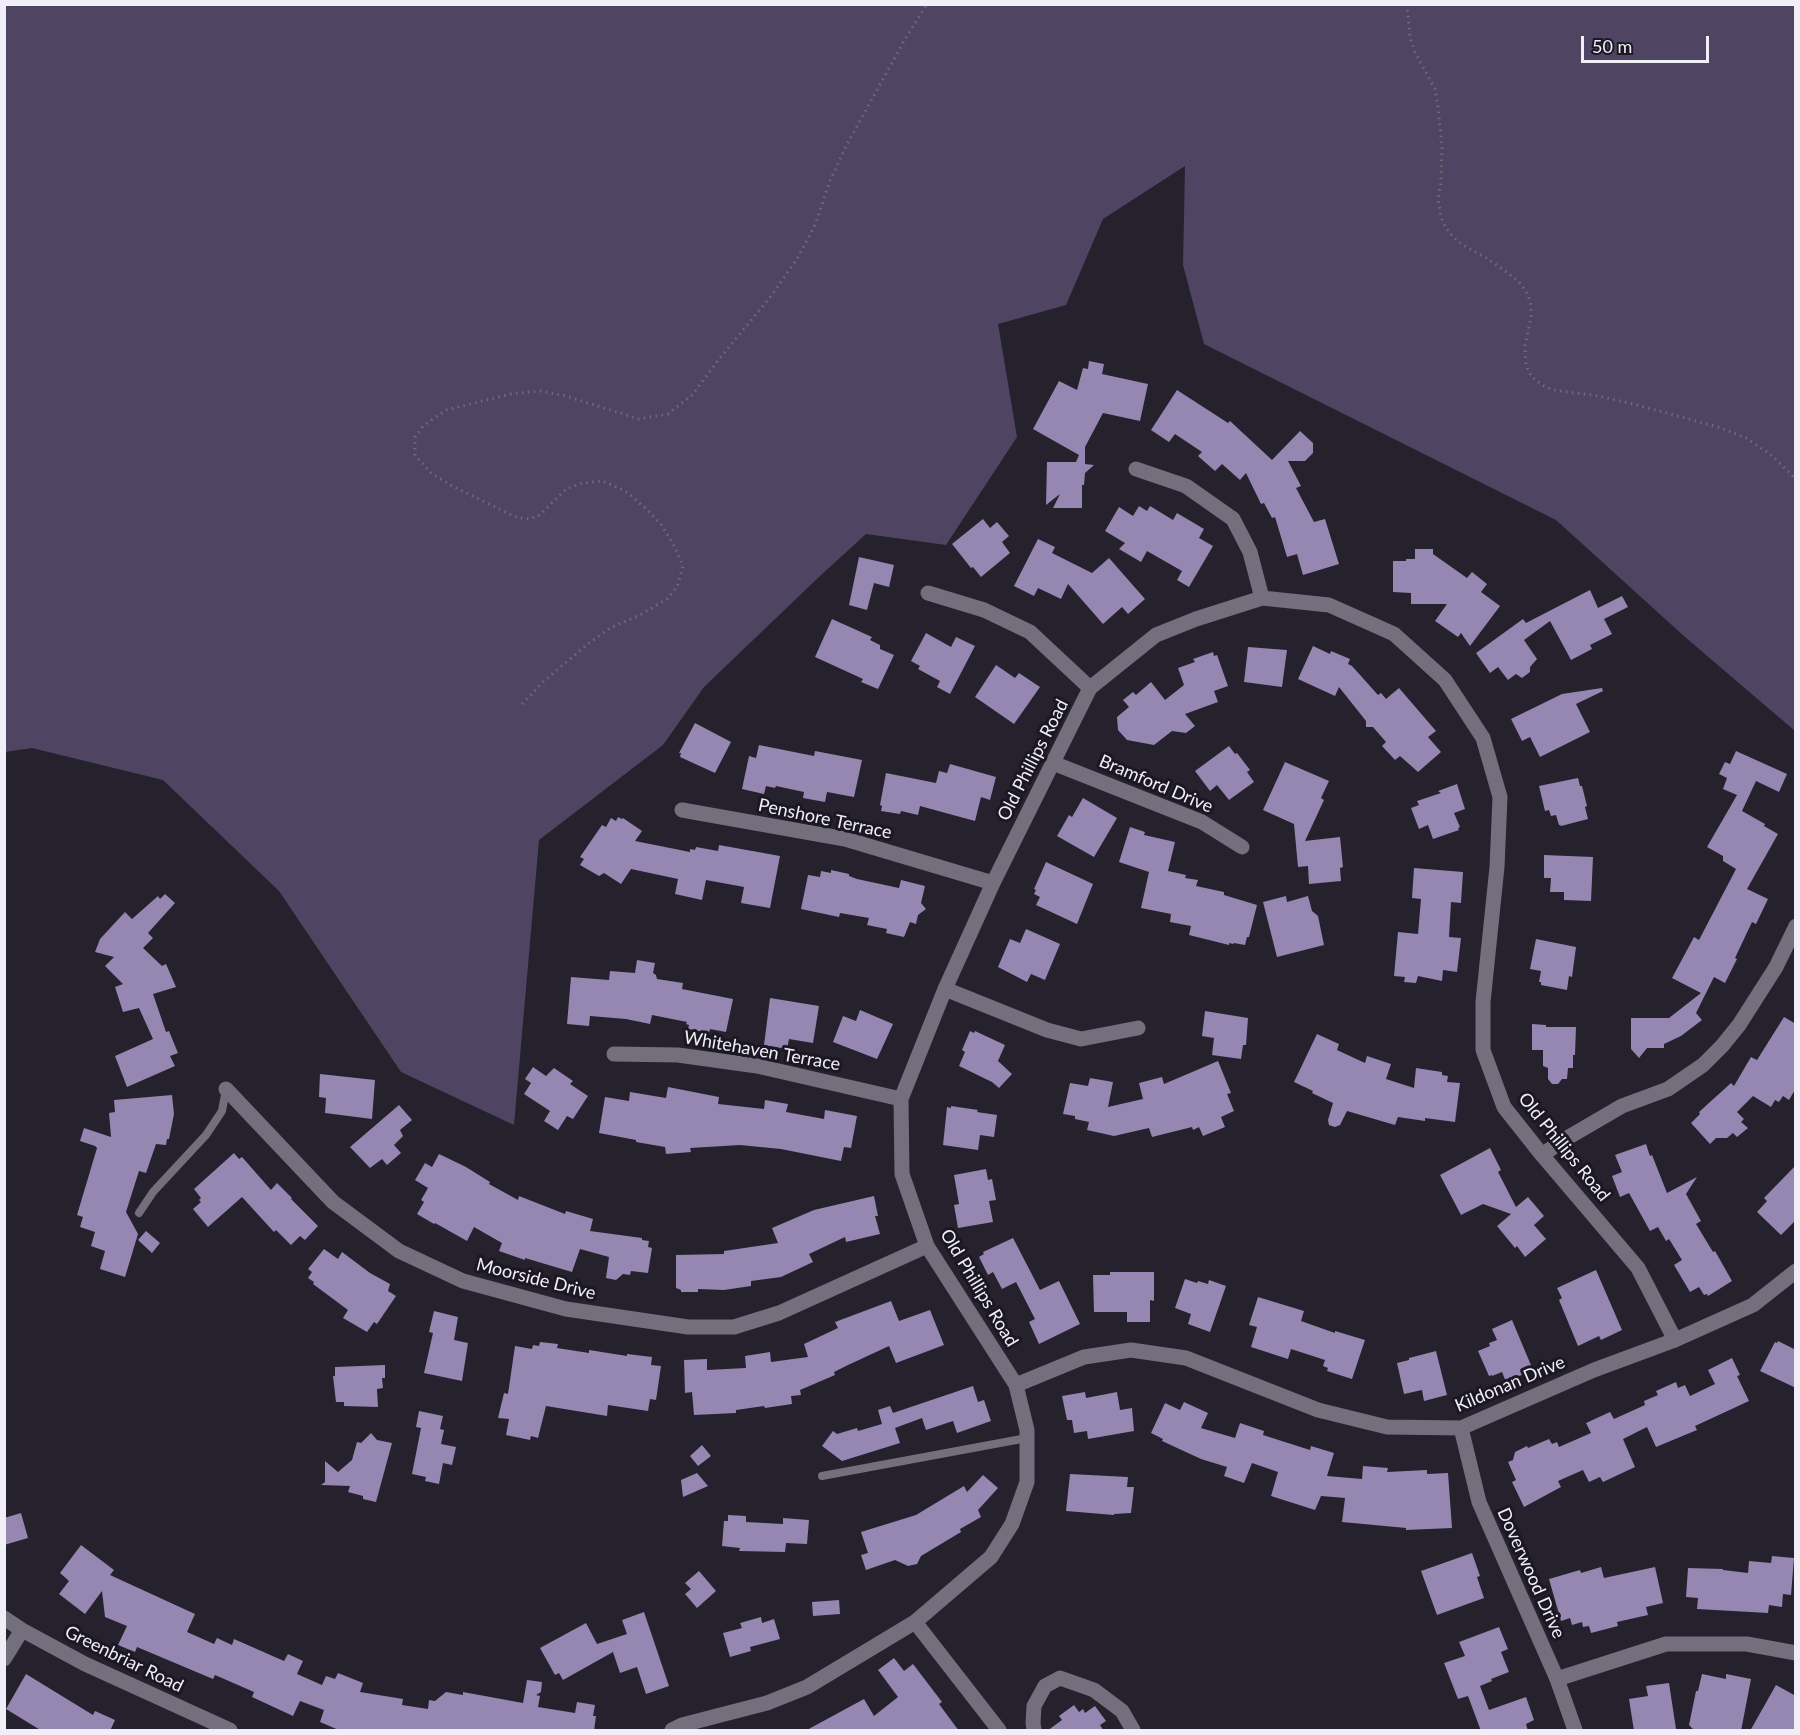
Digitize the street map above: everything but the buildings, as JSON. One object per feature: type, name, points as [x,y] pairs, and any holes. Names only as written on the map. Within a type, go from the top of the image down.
[{"type":"street","points":[[1136,469],[1186,486],[1233,519],[1250,552],[1262,598]]},
{"type":"street","points":[[928,593],[984,610],[1030,632],[1090,688]]},
{"type":"street","name":"Old Phillips Road","points":[[672,1731],[682,1725],[767,1703],[807,1687],[915,1622],[991,1557],[1012,1524],[1027,1482],[1027,1430],[1016,1385],[927,1246],[902,1174],[901,1099],[945,989],[993,883],[1090,688],[1156,635],[1196,619],[1262,598],[1329,605],[1394,634],[1445,680],[1482,738],[1500,797],[1497,867],[1483,1002],[1483,1050],[1504,1107],[1638,1269],[1675,1340]]},
{"type":"street","name":"Bramford Drive","points":[[1053,763],[1202,822],[1242,847]]},
{"type":"street","name":"Penshore Terrace","points":[[682,810],[845,839],[993,883]]},
{"type":"street","points":[[1542,1155],[1622,1106],[1668,1089],[1703,1065],[1722,1047],[1739,1025],[1776,967],[1796,926]]},
{"type":"street","points":[[945,989],[1047,1030],[1081,1039],[1138,1028]]},
{"type":"street","name":"Whitehaven Terrace","points":[[614,1054],[678,1055],[757,1066],[901,1099]]},
{"type":"street","name":"Moorside Drive","points":[[226,1089],[333,1202],[399,1251],[463,1281],[566,1309],[688,1327],[734,1327],[779,1312],[927,1246]]},
{"type":"street","name":"Kildonan Drive","points":[[1016,1385],[1084,1357],[1131,1350],[1186,1358],[1318,1410],[1387,1427],[1461,1428],[1594,1370],[1675,1340],[1753,1305],[1795,1271]]},
{"type":"street","name":"Doverwood Drive","points":[[1461,1428],[1479,1502],[1557,1679],[1575,1731]]},
{"type":"street","name":"Greenbriar Road","points":[[4,1618],[85,1664],[230,1731]]},
{"type":"street","points":[[915,1622],[999,1731]]},
{"type":"street","points":[[4,1659],[22,1630]]},
{"type":"street","points":[[1557,1679],[1666,1644],[1747,1644],[1796,1653]]},
{"type":"street","points":[[1034,1731],[1034,1706],[1045,1686],[1060,1678],[1094,1690],[1122,1711],[1133,1731]]},
{"type":"lane","points":[[139,1213],[153,1192],[206,1135],[222,1111],[226,1089]]},
{"type":"lane","points":[[822,1476],[1027,1438]]},
{"type":"path","points":[[522,704],[542,683],[601,634],[640,615],[667,598],[677,587],[683,566],[661,524],[625,491],[603,481],[583,483],[566,489],[540,514],[530,519],[518,518],[454,487],[431,473],[416,454],[415,437],[423,426],[446,410],[511,394],[540,391],[566,396],[639,419],[668,414],[692,395],[771,297],[797,259],[815,225],[830,181],[846,146],[927,4]]},
{"type":"path","points":[[1407,4],[1410,38],[1435,89],[1438,106],[1442,146],[1438,199],[1441,217],[1453,237],[1512,276],[1528,295],[1532,318],[1526,345],[1526,366],[1532,377],[1553,390],[1599,396],[1718,427],[1746,438],[1770,454],[1796,479]]},
{"type":"shaded area","points":[[5,4],[1795,5],[1795,731],[1685,637],[1556,520],[1204,344],[1183,265],[1185,166],[1103,219],[1066,305],[998,324],[1017,437],[946,545],[866,534],[704,687],[663,745],[539,840],[514,1125],[401,1072],[279,891],[163,780],[32,748],[5,752]]}]
